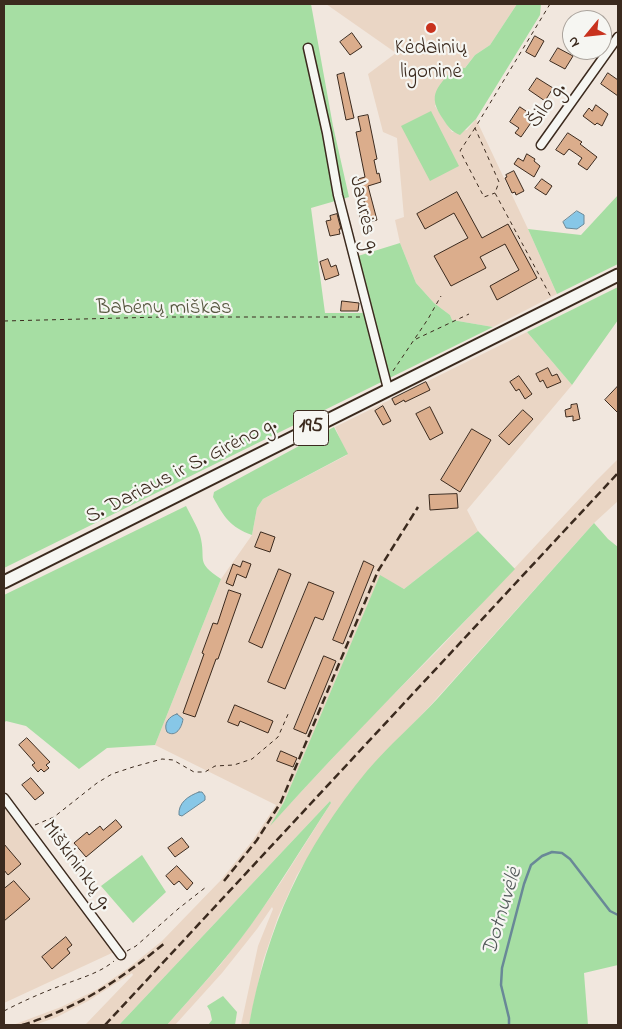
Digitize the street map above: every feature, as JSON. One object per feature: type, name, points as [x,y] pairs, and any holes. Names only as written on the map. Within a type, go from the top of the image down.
[{"type":"main road","name":"S. Dariaus ir S. Girėno g.","points":[[4,582],[387,386],[618,275]]},
{"type":"street","name":"Šilo g.","points":[[541,145],[618,37]]},
{"type":"street","name":"Jaurės g.","points":[[308,48],[338,195],[387,386]]},
{"type":"street","name":"Miškininkų g.","points":[[4,798],[82,905],[121,954]]},
{"type":"path","points":[[495,193],[484,197],[460,151],[550,4]]},
{"type":"path","points":[[475,128],[499,182],[495,193],[556,306]]},
{"type":"path","points":[[387,386],[442,296]]},
{"type":"path","points":[[414,339],[469,314]]},
{"type":"path","points":[[4,321],[161,317],[370,317]]},
{"type":"path","points":[[28,829],[54,817],[97,783],[112,774],[132,767],[162,759],[173,760],[194,772],[205,772],[215,766],[234,764],[252,758],[278,737],[289,712]]},
{"type":"path","points":[[4,1011],[26,999],[107,966],[121,954],[136,946],[206,887]]},
{"type":"shaded area","points":[[326,4],[517,4],[490,45],[475,55],[435,106],[452,132],[467,130],[476,119],[557,294],[493,327],[452,320],[450,315],[434,303],[416,283],[400,243],[395,220],[404,217],[397,138],[383,132],[368,74],[396,53]]},
{"type":"shaded area","points":[[527,332],[572,385],[467,510],[478,531],[404,589],[380,576],[284,802],[272,823],[618,459],[618,501],[594,523],[429,707],[369,770],[347,797],[297,875],[278,917],[263,961],[249,1025],[241,1025],[258,946],[273,909],[272,907],[222,973],[175,1025],[167,1025],[221,964],[250,926],[281,882],[331,803],[330,801],[119,1025],[85,1025],[133,975],[132,973],[88,1001],[57,1017],[35,1025],[13,1025],[61,1007],[96,990],[127,969],[162,941],[221,880],[253,840],[276,805],[155,745],[221,579],[252,535],[257,508],[263,499],[347,455],[335,427]]},
{"type":"shaded area","points":[[4,805],[114,952],[4,1003]]},
{"type":"green space","name":"Babėnų miškas","points":[[4,4],[311,4],[333,126],[349,197],[311,208],[325,313],[365,313],[370,306],[358,256],[400,243],[416,283],[434,303],[450,315],[452,320],[493,327],[4,568]]},
{"type":"green space","points":[[517,4],[541,4],[540,15],[476,119],[460,135],[457,134],[448,127],[438,110],[435,103],[436,91],[455,67],[465,68],[475,55],[490,45]]},
{"type":"green space","points":[[431,111],[459,166],[430,181],[401,126]]},
{"type":"green space","points":[[618,195],[618,264],[557,294],[528,229],[581,235]]},
{"type":"green space","points":[[618,287],[618,320],[572,385],[527,332]]},
{"type":"green space","points":[[334,427],[348,454],[263,499],[257,508],[252,535],[244,532],[228,520],[213,497],[214,492]]},
{"type":"green space","points":[[186,506],[200,535],[204,564],[221,579],[155,745],[107,748],[79,769],[26,726],[6,721],[4,723],[4,595]]},
{"type":"green space","points":[[594,523],[618,547],[618,965],[584,973],[588,1025],[249,1025],[266,955],[277,922],[306,859],[324,829],[375,761],[438,698]]},
{"type":"green space","points":[[478,531],[515,569],[270,826],[284,802],[380,575],[404,589]]},
{"type":"green space","points":[[330,801],[331,803],[251,925],[167,1025],[119,1025]]},
{"type":"green space","points":[[142,855],[166,892],[133,923],[101,886]]},
{"type":"green space","points":[[223,996],[237,1012],[235,1025],[208,1025],[212,1020],[207,1006]]},
{"type":"water","points":[[577,211],[584,215],[584,224],[577,229],[566,228],[563,222]]},
{"type":"water","points":[[177,714],[183,719],[178,731],[173,734],[167,732],[166,723],[169,718]]},
{"type":"water","points":[[202,792],[205,796],[205,800],[182,816],[179,815],[180,807],[185,800]]},
{"type":"building","points":[[352,33],[362,47],[350,55],[340,42]]},
{"type":"building","points":[[535,36],[544,41],[535,57],[526,52]]},
{"type":"building","points":[[558,48],[562,50],[562,60],[571,60],[565,69],[550,61]]},
{"type":"building","points":[[344,73],[354,118],[346,120],[337,75]]},
{"type":"building","points":[[608,73],[618,80],[618,96],[601,84]]},
{"type":"building","points":[[537,78],[553,88],[545,101],[529,90]]},
{"type":"building","points":[[596,105],[608,114],[602,126],[597,123],[595,125],[583,116],[589,108],[592,111]]},
{"type":"building","points":[[520,107],[535,117],[521,137],[515,133],[519,128],[510,122]]},
{"type":"building","points":[[368,115],[377,159],[374,160],[381,182],[368,186],[377,220],[362,224],[359,213],[367,211],[363,198],[360,198],[358,191],[361,190],[358,179],[365,177],[356,132],[361,131],[358,117]]},
{"type":"building","points":[[568,133],[582,142],[580,144],[597,157],[587,170],[578,164],[582,158],[569,149],[564,155],[556,150]]},
{"type":"building","points":[[527,154],[535,159],[534,161],[540,166],[534,177],[514,164],[518,158],[523,161]]},
{"type":"building","points":[[514,171],[524,191],[516,195],[515,192],[512,193],[505,178],[507,177],[506,175]]},
{"type":"building","points":[[542,179],[552,186],[546,195],[535,188]]},
{"type":"building","points":[[457,192],[482,238],[508,224],[537,278],[497,300],[490,286],[519,270],[505,244],[480,257],[486,268],[451,286],[434,256],[468,238],[454,213],[425,229],[417,214]]},
{"type":"building","points":[[337,214],[341,229],[339,229],[340,234],[330,236],[326,221],[331,220],[330,216]]},
{"type":"building","points":[[328,259],[331,267],[336,265],[339,275],[325,280],[320,262]]},
{"type":"building","points":[[342,301],[359,303],[358,311],[341,311]]},
{"type":"building","points":[[548,368],[552,376],[557,374],[561,382],[547,388],[543,380],[540,382],[536,374]]},
{"type":"building","points":[[519,376],[532,394],[525,399],[519,389],[516,391],[510,382]]},
{"type":"building","points":[[426,382],[430,390],[395,405],[392,399]]},
{"type":"building","points":[[618,386],[618,413],[605,400]]},
{"type":"building","points":[[577,404],[580,419],[573,421],[573,416],[566,417],[565,410],[571,408],[571,405]]},
{"type":"building","points":[[383,406],[391,421],[383,425],[375,411]]},
{"type":"building","points":[[430,407],[443,433],[430,440],[416,414]]},
{"type":"building","points":[[523,410],[533,419],[509,445],[499,436]]},
{"type":"building","points":[[472,429],[491,440],[460,492],[441,480]]},
{"type":"building","points":[[457,494],[458,508],[430,510],[429,495]]},
{"type":"building","points":[[261,532],[275,537],[270,552],[255,547]]},
{"type":"building","points":[[243,561],[251,564],[246,578],[237,574],[233,586],[226,583],[233,564],[240,567]]},
{"type":"building","points":[[364,561],[374,566],[343,644],[333,640]]},
{"type":"building","points":[[279,569],[291,574],[262,648],[249,642]]},
{"type":"building","points":[[309,582],[334,592],[323,620],[315,617],[285,689],[268,682]]},
{"type":"building","points":[[229,590],[241,594],[195,717],[183,713],[213,623],[217,624]]},
{"type":"building","points":[[324,656],[336,661],[306,734],[294,729]]},
{"type":"building","points":[[235,705],[273,721],[268,733],[240,721],[238,726],[228,722]]},
{"type":"building","points":[[27,738],[50,762],[46,765],[49,768],[44,772],[41,769],[38,772],[32,765],[35,763],[19,745]]},
{"type":"building","points":[[281,751],[297,758],[293,767],[277,761]]},
{"type":"building","points":[[31,778],[44,793],[35,800],[22,785]]},
{"type":"building","points":[[116,820],[122,827],[86,857],[74,843],[87,832],[89,835],[100,826],[103,830]]},
{"type":"building","points":[[182,838],[189,847],[175,857],[168,848]]},
{"type":"building","points":[[4,844],[21,864],[8,875],[4,870]]},
{"type":"building","points":[[177,866],[193,883],[187,890],[179,881],[174,885],[166,876]]},
{"type":"building","points":[[14,881],[30,899],[4,921],[4,889]]},
{"type":"building","points":[[66,937],[72,945],[67,949],[70,953],[52,969],[42,957]]},
{"type":"waterway","name":"Dotnuvėlė","points":[[509,1025],[501,985],[502,968],[524,884],[531,865],[542,856],[552,852],[562,853],[570,859],[610,911],[618,915]]},
{"type":"railway","points":[[105,1025],[618,473]]},
{"type":"railway","points":[[224,881],[257,840],[281,802],[378,571],[418,507]]},
{"type":"railway","points":[[22,1025],[62,1010],[99,991],[133,968],[166,942]]},
{"type":"place","name":"Kėdainių ligoninė","points":[[431,28]]}]
